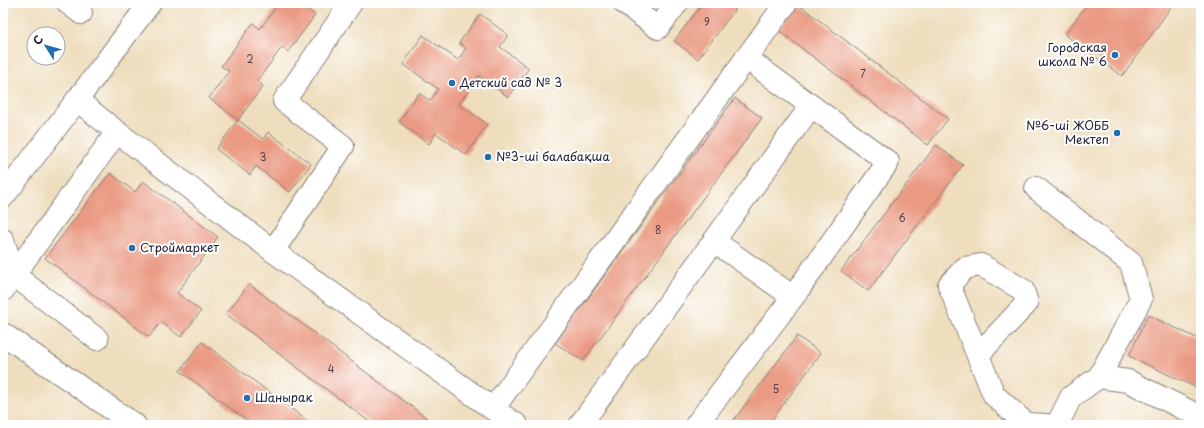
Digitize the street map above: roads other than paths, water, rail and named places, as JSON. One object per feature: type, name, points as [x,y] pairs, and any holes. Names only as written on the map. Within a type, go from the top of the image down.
[{"type":"lane","points":[[3,198],[150,3]]},
{"type":"lane","points":[[273,251],[343,146],[284,101],[351,3]]},
{"type":"lane","points":[[624,3],[658,28],[677,3]]},
{"type":"lane","points":[[493,409],[786,3]]},
{"type":"lane","points":[[696,425],[793,296],[888,162],[746,58]]},
{"type":"lane","points":[[77,100],[273,251],[493,409],[518,425]]},
{"type":"lane","points":[[580,425],[811,106]]},
{"type":"lane","points":[[8,282],[117,132]]},
{"type":"lane","points":[[978,356],[994,395],[1026,424],[1060,424],[1071,397],[1099,377],[1142,299],[1131,263],[1036,188]]},
{"type":"lane","points":[[3,240],[8,282]]},
{"type":"lane","points":[[714,241],[793,296]]},
{"type":"lane","points":[[8,282],[97,339]]},
{"type":"lane","points":[[3,334],[134,425]]},
{"type":"lane","points":[[1099,377],[1128,381],[1201,417]]},
{"type":"place","name":"Городская школа № 6","points":[[1115,55]]},
{"type":"place","name":"Детский сад № 3","points":[[452,83]]},
{"type":"place","name":"№6-ші ЖОББ Мектеп","points":[[1117,133]]},
{"type":"place","name":"№3-ші балабақша","points":[[488,157]]},
{"type":"place","name":"Строймаркет","points":[[132,248]]},
{"type":"place","name":"Шанырак","points":[[247,398]]}]
